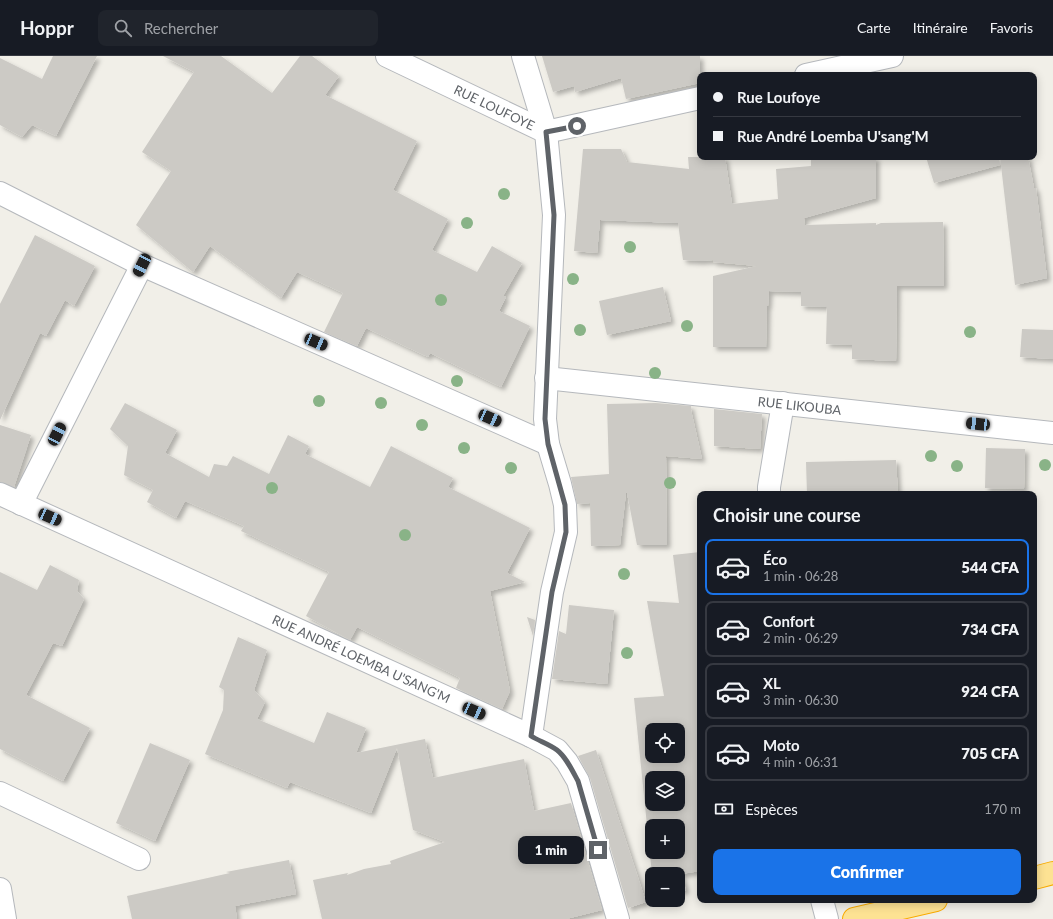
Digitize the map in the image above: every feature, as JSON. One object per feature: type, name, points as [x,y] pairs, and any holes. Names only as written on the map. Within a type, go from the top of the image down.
[{"type":"highway","points":[[1037,877],[1053,873]]},
{"type":"highway","points":[[854,919],[923,903]]},
{"type":"street","name":"RUE LOUFOYE","points":[[387,56],[546,132],[697,99]]},
{"type":"street","points":[[523,56],[546,132],[554,215],[545,419],[548,444],[565,505],[566,532],[552,592],[531,736]]},
{"type":"street","points":[[820,72],[892,56]]},
{"type":"street","points":[[0,194],[142,265],[548,444]]},
{"type":"street","points":[[21,504],[142,265]]},
{"type":"street","name":"RUE LIKOUBA","points":[[546,378],[1053,432]]},
{"type":"street","points":[[768,491],[783,403]]},
{"type":"street","name":"RUE ANDRÉ LOEMBA U'SANG'M","points":[[0,494],[531,736],[557,750],[567,762],[578,781],[618,919]]},
{"type":"street","points":[[0,793],[139,859]]},
{"type":"street","points":[[0,889],[5,919]]},
{"type":"street","points":[[823,903],[826,919]]},
{"type":"building","points":[[53,56],[97,56],[56,136],[32,125],[22,137],[0,125],[0,58],[42,79]]},
{"type":"building","points":[[163,56],[221,56],[272,93],[300,56],[312,56],[339,76],[325,95],[417,141],[393,190],[448,219],[432,250],[477,272],[492,246],[522,263],[503,296],[506,297],[499,311],[530,326],[501,387],[430,353],[428,357],[366,328],[357,346],[324,332],[343,293],[297,272],[281,298],[210,246],[193,272],[136,225],[171,171],[142,152],[194,72]]},
{"type":"building","points":[[542,56],[700,56],[700,72],[697,72],[697,84],[626,99],[621,78],[575,92],[574,86],[553,92]]},
{"type":"building","points":[[583,149],[621,149],[627,162],[689,169],[688,157],[697,157],[697,160],[725,160],[732,204],[778,199],[776,169],[811,166],[811,160],[876,160],[876,198],[804,218],[805,225],[876,223],[876,225],[881,223],[943,222],[944,286],[897,286],[896,361],[852,359],[852,345],[826,344],[827,307],[801,306],[801,292],[769,291],[766,347],[713,347],[713,276],[757,266],[713,262],[713,260],[683,260],[678,223],[600,220],[597,253],[574,251]]},
{"type":"building","points":[[927,160],[999,160],[1000,165],[934,183]]},
{"type":"building","points":[[1000,160],[1029,160],[1034,188],[1036,188],[1047,278],[1015,285]]},
{"type":"building","points":[[35,235],[95,266],[74,306],[65,300],[46,336],[40,333],[0,420],[0,304]]},
{"type":"building","points":[[663,287],[671,321],[607,335],[599,301]]},
{"type":"building","points":[[1022,329],[1053,330],[1053,359],[1020,357]]},
{"type":"building","points":[[125,403],[177,430],[165,453],[209,477],[214,464],[227,466],[233,456],[269,474],[288,435],[309,446],[305,454],[370,487],[391,446],[453,478],[448,487],[530,528],[507,573],[525,582],[490,591],[510,691],[502,709],[456,688],[460,678],[357,627],[350,640],[306,616],[329,572],[241,531],[244,526],[185,501],[176,518],[147,502],[153,490],[124,475],[128,446],[110,429]]},
{"type":"building","points":[[656,403],[691,406],[702,459],[666,456],[667,545],[637,545],[626,493],[620,545],[591,546],[590,503],[577,504],[571,477],[609,474],[607,404]]},
{"type":"building","points":[[714,409],[762,414],[760,449],[714,446]]},
{"type":"building","points":[[0,425],[31,435],[14,487],[0,482]]},
{"type":"building","points":[[986,448],[1025,449],[1024,489],[985,488]]},
{"type":"building","points":[[896,460],[898,491],[807,491],[806,462]]},
{"type":"building","points":[[697,552],[697,871],[685,873],[685,867],[651,867],[650,859],[685,859],[685,819],[646,819],[646,811],[685,811],[685,771],[645,771],[645,806],[634,698],[664,696],[647,601],[679,603],[673,555]]},
{"type":"building","points":[[50,565],[79,580],[77,591],[84,599],[62,646],[53,643],[26,695],[90,728],[63,781],[0,749],[0,572],[37,590]]},
{"type":"building","points":[[569,605],[614,610],[607,684],[552,679],[559,631],[566,634]]},
{"type":"building","points":[[527,617],[535,620],[533,636]]},
{"type":"building","points":[[238,637],[267,650],[254,690],[265,702],[257,719],[314,743],[327,712],[366,728],[356,753],[425,739],[433,778],[524,759],[534,811],[571,803],[602,910],[566,919],[322,919],[313,880],[348,873],[347,875],[364,869],[391,864],[390,861],[445,842],[413,830],[397,748],[371,813],[290,782],[287,788],[205,754],[223,710],[224,690],[219,687]]},
{"type":"building","points":[[150,743],[190,760],[155,841],[116,823]]},
{"type":"building","points":[[596,750],[645,902],[628,908],[590,778],[578,756]]},
{"type":"building","points":[[289,860],[296,894],[235,906],[237,919],[132,919],[127,896],[230,873],[226,872]]},
{"type":"route","points":[[577,126],[546,132],[554,215],[545,419],[548,444],[565,505],[566,532],[552,592],[531,736],[557,750],[573,771],[578,781],[598,850]]}]
